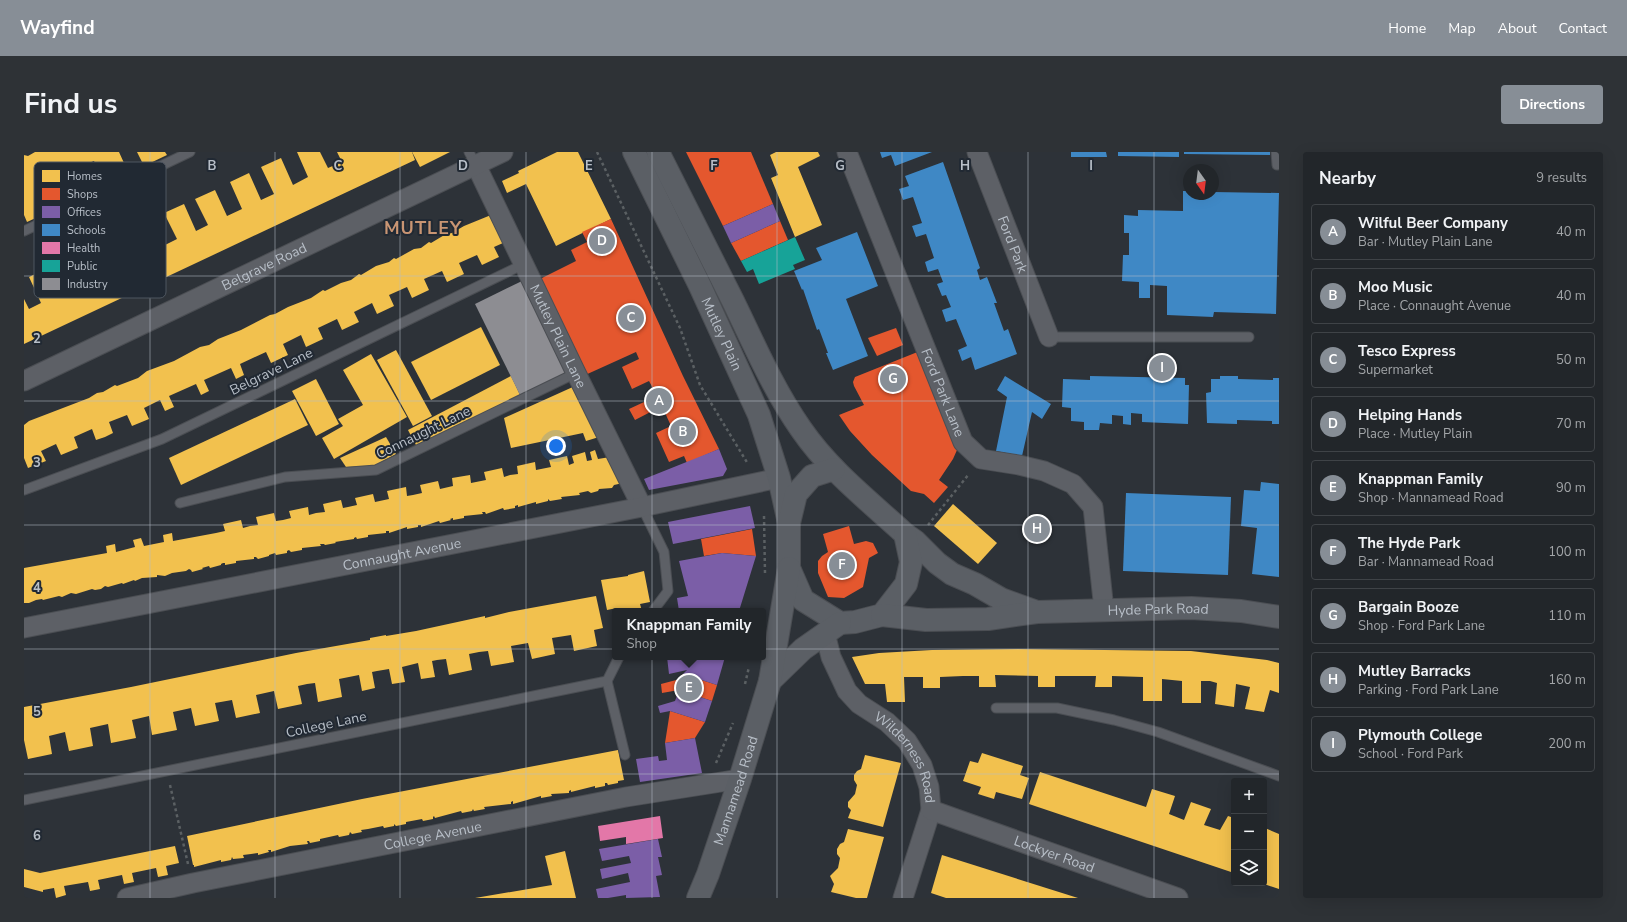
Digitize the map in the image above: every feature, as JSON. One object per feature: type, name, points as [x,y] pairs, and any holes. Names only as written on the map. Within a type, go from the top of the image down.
[{"type":"main road","name":"Mutley Plain","points":[[634,152],[700,286],[759,415],[779,478],[789,523]]},
{"type":"main road","name":"Mutley Plain","points":[[658,152],[773,383],[801,430],[834,469]]},
{"type":"main road","points":[[834,469],[910,537],[911,562],[906,584],[882,615],[832,628],[803,600],[789,568],[789,523],[796,494],[812,476],[834,469]]},
{"type":"main road","name":"Hyde Park Road","points":[[910,537],[937,563],[952,574],[975,584],[1001,599],[1037,612]]},
{"type":"main road","name":"Mannamead Road","points":[[698,898],[708,874],[740,779],[770,681],[789,568]]},
{"type":"main road","name":"Hyde Park Road","points":[[882,615],[926,620],[988,619],[1037,612],[1191,608],[1241,611],[1279,617]]},
{"type":"main road","name":"Mannamead Road","points":[[770,681],[803,649],[832,628]]},
{"type":"street","name":"Belgrave Road","points":[[24,381],[472,158],[503,152]]},
{"type":"street","name":"Ford Park Lane","points":[[847,152],[962,442],[981,459]]},
{"type":"street","name":"Ford Park","points":[[977,152],[1049,337]]},
{"type":"street","name":"Mutley Plain Lane","points":[[472,158],[642,507]]},
{"type":"street","points":[[981,459],[1019,465],[1044,471],[1073,484],[1093,507],[1104,610]]},
{"type":"street","name":"Connaught Avenue","points":[[24,628],[642,507],[779,478]]},
{"type":"street","name":"Wilderness Road","points":[[832,628],[831,657],[847,690],[859,704],[887,722],[907,741],[922,765],[929,787],[932,810],[903,898]]},
{"type":"street","name":"College Avenue","points":[[127,898],[193,883],[626,797],[740,779]]},
{"type":"street","name":"Lockyer Road","points":[[932,810],[1178,898]]},
{"type":"lane","points":[[166,163],[190,152]]},
{"type":"lane","points":[[1276,152],[1276,165]]},
{"type":"lane","points":[[24,231],[34,226]]},
{"type":"lane","name":"Belgrave Lane","points":[[24,490],[162,439],[524,264]]},
{"type":"lane","points":[[1049,337],[1249,337]]},
{"type":"lane","name":"Connaught Lane","points":[[180,503],[285,477],[376,470],[576,373]]},
{"type":"lane","points":[[642,507],[664,552],[668,591],[655,608]]},
{"type":"lane","points":[[618,660],[607,681],[625,755]]},
{"type":"lane","name":"College Lane","points":[[24,800],[607,681]]},
{"type":"lane","points":[[996,708],[1057,708],[1114,720],[1158,732],[1279,776]]},
{"type":"path","points":[[597,152],[680,328],[700,385],[749,466],[763,504],[766,558],[764,580]]},
{"type":"path","points":[[910,537],[981,459]]},
{"type":"path","points":[[744,687],[749,664]]},
{"type":"path","points":[[707,784],[736,717]]},
{"type":"path","points":[[167,771],[193,883]]},
{"type":"building: Homes","points":[[35,152],[119,152],[124,162],[34,162],[34,219],[27,222],[24,215],[24,155],[28,156]]},
{"type":"building: Homes","points":[[137,152],[165,152],[167,155],[152,162],[142,162]]},
{"type":"building: Homes","points":[[297,152],[320,152],[328,168],[342,162],[337,152],[412,152],[415,160],[166,277],[166,244],[177,239],[166,217],[166,212],[184,204],[196,231],[208,225],[195,199],[215,190],[227,216],[242,209],[230,182],[249,173],[261,200],[274,194],[261,167],[281,158],[293,185],[308,177]]},
{"type":"building: Homes","points":[[412,152],[450,152],[420,167]]},
{"type":"building: Homes","points":[[557,152],[578,152],[611,219],[556,246],[526,184],[507,193],[502,181],[519,173],[518,171]]},
{"type":"building: Homes","points":[[776,152],[818,152],[820,156],[798,167],[822,225],[795,237],[771,178],[778,175],[770,155]]},
{"type":"building: Homes","points":[[491,215],[503,243],[494,247],[499,257],[482,265],[477,255],[459,263],[464,274],[447,282],[442,271],[424,279],[429,290],[412,298],[407,287],[389,295],[394,306],[377,314],[372,303],[354,312],[359,322],[342,330],[337,319],[318,328],[323,339],[306,347],[301,335],[283,344],[288,355],[271,363],[266,352],[240,364],[244,375],[236,379],[231,368],[204,380],[209,391],[201,395],[196,384],[169,396],[174,407],[165,411],[160,400],[144,408],[149,419],[132,426],[127,415],[109,422],[113,433],[96,440],[92,429],[74,437],[78,448],[61,455],[56,444],[41,451],[46,461],[28,468],[24,458],[24,425],[29,421],[89,398],[115,385],[117,386],[138,378],[147,371],[174,361],[200,347],[209,345],[218,339],[241,330],[270,315],[311,298],[323,290],[325,291],[351,280],[359,274],[361,275],[376,266],[389,262],[394,258],[396,259],[414,249],[421,248],[429,242],[431,243],[446,234],[452,233],[464,226]]},
{"type":"building: Homes","points":[[34,275],[34,288],[29,277]]},
{"type":"building: Homes","points":[[39,298],[122,298],[24,344],[24,299],[29,309],[41,303]]},
{"type":"building: Homes","points":[[481,327],[500,365],[431,400],[411,362]]},
{"type":"building: Homes","points":[[396,350],[432,416],[413,426],[377,360]]},
{"type":"building: Homes","points":[[371,354],[407,417],[334,459],[322,438],[343,426],[338,419],[363,405],[343,370]]},
{"type":"building: Homes","points":[[511,376],[520,395],[417,447],[408,430]]},
{"type":"building: Homes","points":[[316,379],[339,424],[316,436],[292,391]]},
{"type":"building: Homes","points":[[575,386],[599,437],[586,441],[583,433],[511,448],[504,418]]},
{"type":"building: Homes","points":[[295,399],[308,425],[181,485],[169,458]]},
{"type":"building: Homes","points":[[386,437],[396,454],[374,466],[346,467],[340,458]]},
{"type":"building: Homes","points":[[595,450],[598,459],[610,457],[623,483],[614,485],[612,488],[599,489],[598,491],[591,493],[588,491],[579,493],[580,495],[561,497],[562,499],[550,501],[548,499],[548,501],[536,504],[536,502],[518,507],[518,505],[515,506],[515,508],[504,510],[503,508],[486,514],[485,512],[482,512],[483,514],[464,516],[464,518],[453,520],[453,518],[450,519],[451,520],[440,523],[439,521],[421,527],[421,525],[418,525],[418,527],[407,529],[407,527],[389,533],[389,531],[386,531],[386,533],[368,535],[368,537],[357,539],[356,537],[354,539],[335,542],[336,543],[325,545],[320,544],[321,546],[302,548],[302,550],[291,552],[289,550],[287,553],[276,555],[275,553],[258,559],[254,557],[254,559],[236,561],[236,563],[225,565],[225,563],[223,563],[221,565],[210,568],[209,566],[192,572],[189,569],[165,576],[157,575],[157,577],[142,578],[123,584],[108,587],[105,586],[101,589],[92,589],[76,594],[71,593],[62,597],[59,596],[24,603],[24,568],[107,553],[106,546],[115,544],[116,552],[135,547],[133,540],[141,538],[144,546],[164,542],[163,535],[172,533],[173,541],[216,533],[225,531],[223,524],[241,520],[243,528],[258,525],[256,517],[274,513],[276,521],[283,520],[291,518],[289,511],[308,507],[309,515],[325,512],[323,504],[341,500],[343,508],[348,507],[357,505],[355,498],[373,494],[375,502],[389,499],[387,491],[406,487],[407,496],[413,495],[422,493],[420,485],[438,481],[440,489],[453,486],[452,478],[470,475],[471,483],[486,480],[484,472],[502,468],[504,477],[518,474],[517,466],[535,462],[536,470],[551,467],[549,460],[567,456],[569,465],[574,463],[572,456],[585,452],[587,461],[592,460],[590,452]]},
{"type":"building: Homes","points":[[953,504],[997,543],[978,564],[934,526]]},
{"type":"building: Homes","points":[[644,571],[650,602],[640,604],[641,608],[612,608],[607,610],[601,580]]},
{"type":"building: Homes","points":[[596,596],[603,628],[594,630],[597,646],[574,651],[571,635],[552,638],[555,654],[532,659],[528,643],[511,646],[514,662],[491,666],[488,651],[479,652],[469,654],[472,670],[449,675],[446,659],[437,660],[432,661],[435,677],[421,679],[418,663],[402,667],[405,682],[392,684],[389,669],[372,672],[375,688],[362,691],[359,675],[339,679],[342,697],[318,702],[315,683],[307,684],[298,686],[302,704],[278,709],[274,691],[256,695],[260,713],[236,718],[232,700],[215,703],[219,721],[195,726],[191,708],[173,712],[177,730],[152,735],[149,716],[132,720],[136,738],[111,743],[108,724],[90,728],[93,746],[69,751],[65,732],[49,736],[52,754],[28,759],[24,740],[24,707],[131,687],[296,653],[370,640],[370,638],[416,631],[485,616],[485,618],[509,612]]},
{"type":"building: Homes","points":[[1018,649],[1191,651],[1267,660],[1279,663],[1279,693],[1270,690],[1264,712],[1245,709],[1250,687],[1236,684],[1234,707],[1215,704],[1217,683],[1210,681],[1201,681],[1201,703],[1182,703],[1182,681],[1162,679],[1162,701],[1143,701],[1143,677],[1112,676],[1112,687],[1095,687],[1096,676],[1055,676],[1055,687],[1038,687],[1038,676],[995,675],[996,687],[979,687],[979,676],[940,677],[940,688],[923,688],[923,677],[904,677],[905,702],[887,702],[885,684],[865,684],[852,657],[879,653],[932,650]]},
{"type":"building: Homes","points":[[618,750],[624,780],[618,781],[618,783],[608,785],[605,783],[605,786],[595,788],[595,786],[571,792],[571,790],[569,793],[551,794],[552,796],[541,798],[541,796],[513,804],[513,801],[511,804],[484,807],[485,809],[474,811],[473,809],[472,811],[462,813],[461,811],[435,818],[434,816],[433,819],[423,821],[422,819],[406,822],[406,824],[396,826],[394,824],[394,826],[384,828],[383,826],[361,830],[362,832],[352,834],[350,832],[349,835],[339,837],[338,835],[310,843],[307,841],[308,844],[290,846],[271,852],[271,850],[268,850],[269,852],[258,855],[258,853],[243,855],[244,858],[233,859],[232,857],[231,860],[221,862],[221,860],[194,867],[193,865],[187,836],[362,799]]},
{"type":"building: Homes","points":[[982,753],[1023,766],[1020,775],[1029,778],[1022,799],[996,792],[994,799],[978,794],[981,787],[963,781],[970,761],[978,763]]},
{"type":"building: Homes","points":[[865,755],[901,763],[883,827],[848,818],[851,810],[848,807],[848,802],[855,794],[857,785],[854,780],[854,775],[861,769]]},
{"type":"building: Homes","points":[[1040,772],[1146,807],[1152,789],[1175,796],[1169,814],[1184,820],[1191,802],[1211,809],[1204,825],[1220,830],[1228,816],[1231,817],[1231,872],[1029,804]]},
{"type":"building: Homes","points":[[848,829],[884,837],[867,898],[856,898],[831,892],[834,884],[830,876],[838,868],[840,858],[837,854],[837,849],[840,844],[844,842]]},
{"type":"building: Homes","points":[[1267,829],[1279,834],[1279,889],[1267,885]]},
{"type":"building: Homes","points":[[175,846],[179,863],[166,866],[168,875],[158,877],[156,868],[132,873],[134,882],[124,884],[122,875],[98,880],[100,889],[90,891],[88,882],[64,886],[66,895],[56,898],[54,888],[43,890],[43,892],[24,887],[24,869],[40,873]]},
{"type":"building: Homes","points":[[565,851],[576,898],[475,898],[552,885],[545,856]]},
{"type":"building: Homes","points":[[942,855],[1078,898],[946,898],[931,893]]},
{"type":"building: Shops","points":[[686,152],[751,152],[773,204],[723,226]]},
{"type":"building: Shops","points":[[611,219],[683,376],[719,449],[687,463],[684,456],[669,462],[656,433],[671,426],[662,406],[635,420],[629,409],[657,396],[649,381],[632,389],[622,367],[639,359],[636,352],[583,376],[538,280],[576,261],[571,250],[587,242],[582,232]]},
{"type":"building: Shops","points":[[780,221],[788,240],[741,261],[731,243]]},
{"type":"building: Shops","points":[[896,328],[903,345],[877,356],[868,338]]},
{"type":"building: Shops","points":[[920,351],[957,450],[953,459],[939,480],[948,487],[934,503],[924,494],[911,491],[872,455],[850,431],[839,415],[864,405],[854,386],[853,382],[855,377]]},
{"type":"building: Shops","points":[[849,526],[854,544],[866,541],[873,543],[878,553],[869,558],[863,587],[844,598],[828,597],[818,573],[818,561],[828,552],[823,534]]},
{"type":"building: Shops","points":[[752,529],[756,556],[722,553],[704,556],[701,539]]},
{"type":"building: Shops","points":[[683,674],[717,685],[712,701],[679,690],[662,693],[661,684],[680,679]]},
{"type":"building: Shops","points":[[670,711],[705,722],[695,738],[665,743]]},
{"type":"building: Offices","points":[[773,204],[780,221],[731,243],[723,226]]},
{"type":"building: Offices","points":[[719,449],[727,469],[723,476],[649,490],[644,479]]},
{"type":"building: Offices","points":[[750,506],[755,528],[673,544],[668,522]]},
{"type":"building: Offices","points":[[722,553],[756,556],[740,608],[679,608],[677,598],[688,596],[679,561]]},
{"type":"building: Offices","points":[[667,660],[724,660],[717,685],[683,674],[687,670],[669,674]]},
{"type":"building: Offices","points":[[679,690],[712,701],[705,722],[670,711],[660,713],[658,706],[675,701]]},
{"type":"building: Offices","points":[[695,738],[702,773],[640,782],[636,759],[658,756],[659,761],[667,760],[665,743]]},
{"type":"building: Offices","points":[[658,839],[662,857],[658,857],[662,875],[656,876],[660,897],[626,898],[626,895],[598,898],[596,889],[630,882],[628,873],[602,879],[600,869],[631,863],[629,856],[602,861],[599,849]]},
{"type":"building: Schools","points":[[880,152],[932,152],[895,166],[891,155],[882,158]]},
{"type":"building: Schools","points":[[1071,152],[1106,152],[1107,157],[1071,157]]},
{"type":"building: Schools","points":[[1118,152],[1179,152],[1179,157],[1118,156]]},
{"type":"building: Schools","points":[[1184,152],[1270,152],[1270,155],[1184,154]]},
{"type":"building: Schools","points":[[943,162],[980,268],[977,270],[980,280],[987,277],[997,303],[994,303],[1004,331],[1008,329],[1017,354],[975,370],[971,357],[962,361],[958,350],[967,346],[956,319],[946,322],[942,310],[951,307],[946,295],[942,296],[937,284],[943,282],[938,269],[928,272],[925,262],[934,258],[926,234],[916,237],[912,226],[922,223],[913,197],[903,200],[899,189],[909,186],[905,176]]},
{"type":"building: Schools","points":[[1219,192],[1279,193],[1276,314],[1214,312],[1213,317],[1167,315],[1167,286],[1150,285],[1150,298],[1139,298],[1139,282],[1122,281],[1123,255],[1129,255],[1129,233],[1124,233],[1124,215],[1138,216],[1138,210],[1183,211],[1183,200],[1219,200]]},
{"type":"building: Schools","points":[[857,232],[878,286],[846,299],[868,356],[833,370],[819,329],[817,330],[803,289],[802,290],[794,271],[822,260],[816,248]]},
{"type":"building: Schools","points":[[1005,376],[1051,404],[1042,419],[1032,412],[1022,456],[996,451],[1007,397],[997,390]]},
{"type":"building: Schools","points":[[1090,376],[1185,378],[1185,385],[1189,385],[1188,424],[1142,422],[1142,414],[1131,413],[1131,425],[1123,424],[1123,416],[1112,415],[1112,424],[1100,423],[1099,430],[1084,430],[1084,422],[1071,421],[1071,408],[1062,407],[1063,379],[1090,380]]},
{"type":"building: Schools","points":[[1220,376],[1238,376],[1238,379],[1273,380],[1273,378],[1279,378],[1279,424],[1272,424],[1272,421],[1237,420],[1237,424],[1207,423],[1206,393],[1211,392],[1211,379],[1220,379]]},
{"type":"building: Schools","points":[[1261,482],[1279,484],[1279,577],[1252,574],[1257,528],[1241,526],[1244,490],[1260,491]]},
{"type":"building: Schools","points":[[1126,493],[1231,497],[1228,575],[1123,571]]},
{"type":"building: Health","points":[[660,816],[663,838],[626,844],[626,837],[600,841],[598,826]]},
{"type":"building: Public","points":[[795,237],[805,260],[793,265],[795,269],[759,284],[753,269],[747,272],[741,261]]},
{"type":"building: Industry","points":[[522,281],[567,373],[520,395],[475,304]]},
{"type":"place","name":"Helping Hands","points":[[602,241]]},
{"type":"place","name":"Tesco Express","points":[[631,318]]},
{"type":"place","name":"Plymouth College","points":[[1162,368]]},
{"type":"place","name":"Bargain Booze","points":[[893,379]]},
{"type":"place","name":"Wilful Beer Company","points":[[659,401]]},
{"type":"place","name":"Moo Music","points":[[683,432]]},
{"type":"place","name":"Mutley Barracks","points":[[1037,529]]},
{"type":"place","name":"The Hyde Park","points":[[842,565]]},
{"type":"place","name":"Knappman Family","points":[[689,688]]},
{"type":"district","name":"MUTLEY","points":[[423,228]]}]
